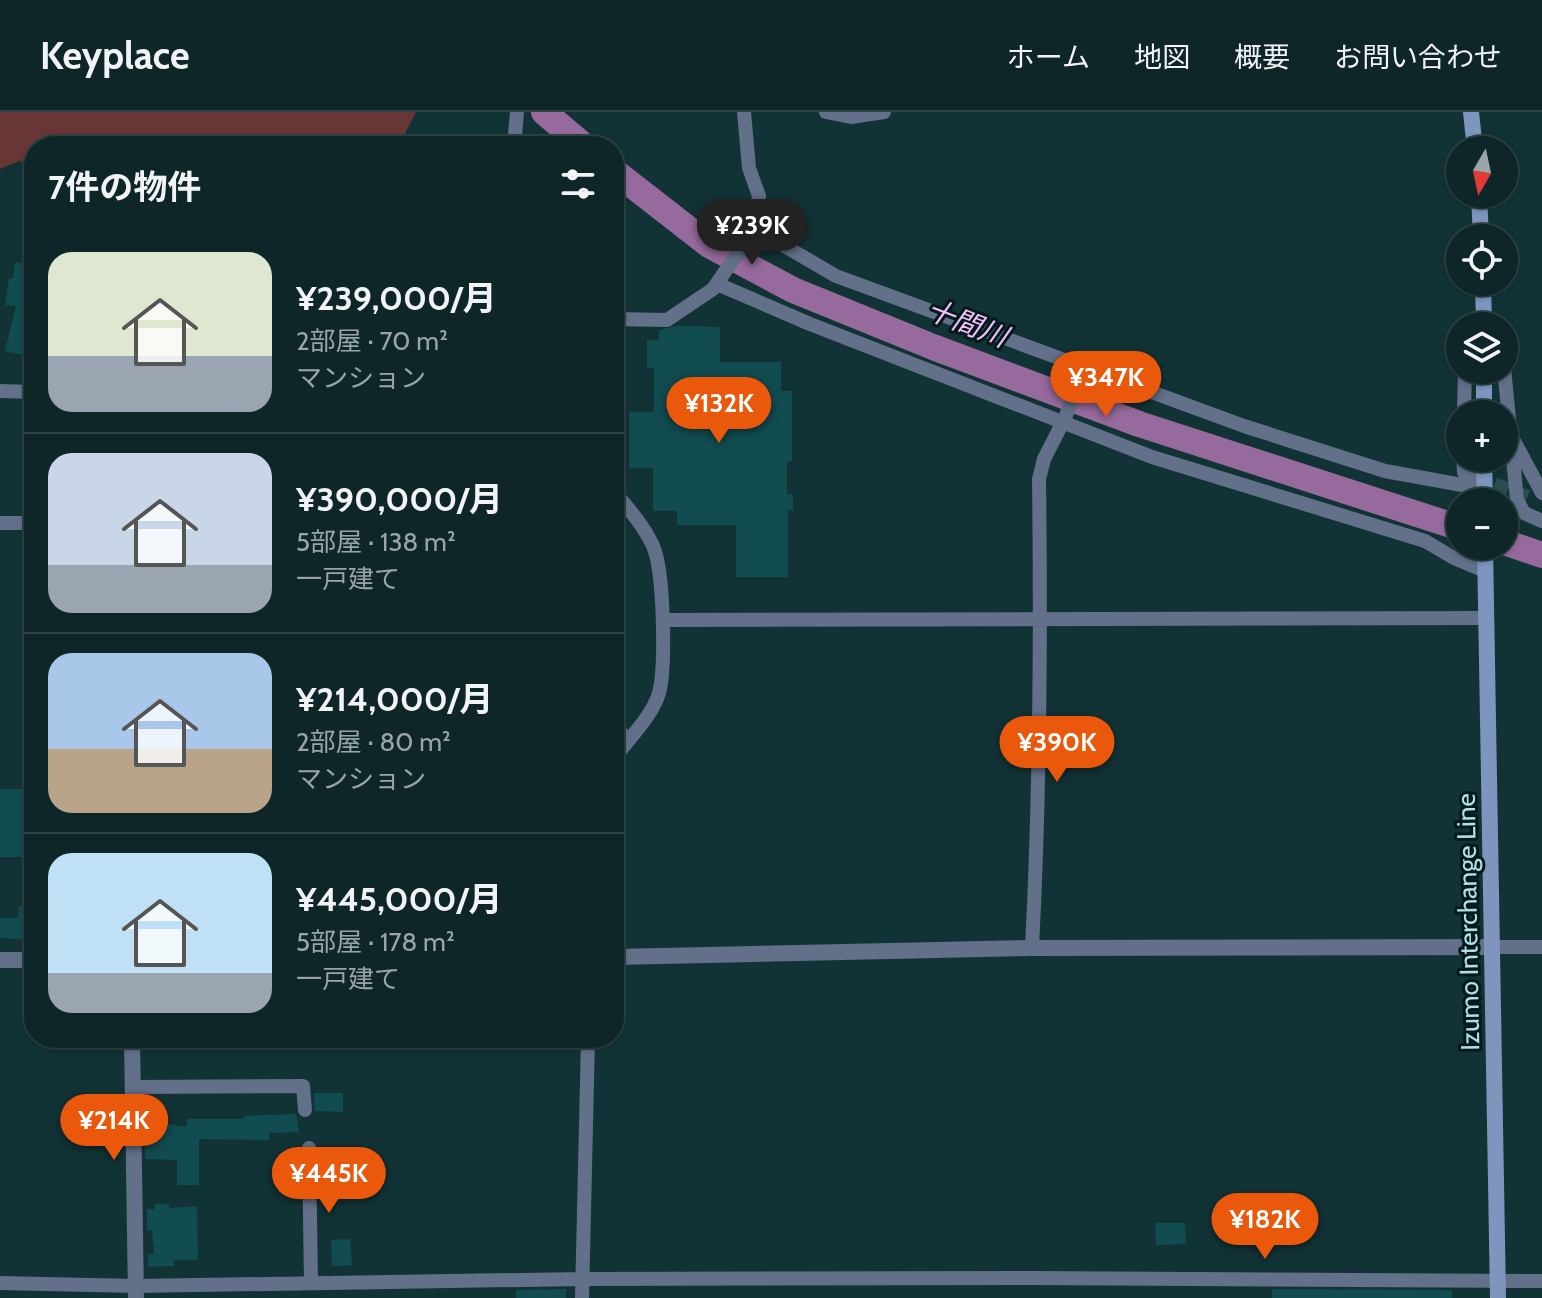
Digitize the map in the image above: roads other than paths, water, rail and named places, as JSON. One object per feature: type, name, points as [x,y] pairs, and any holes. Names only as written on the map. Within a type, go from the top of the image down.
[{"type":"main road","points":[[1471,112],[1474,136]]},
{"type":"main road","name":"Izumo Interchange Line","points":[[1485,560],[1498,1290]]},
{"type":"street","points":[[624,319],[667,320],[713,289],[751,231],[759,196],[749,168],[744,112]]},
{"type":"street","points":[[826,112],[851,117],[884,112]]},
{"type":"street","points":[[751,231],[836,276],[1083,372],[1385,471],[1452,488]]},
{"type":"street","points":[[720,281],[810,324],[1064,420],[1152,457],[1425,541],[1446,553]]},
{"type":"street","points":[[1032,948],[1037,857],[1041,618],[1039,479],[1044,459],[1083,372]]},
{"type":"street","points":[[0,391],[24,392]]},
{"type":"street","points":[[1518,447],[1536,485],[1538,498]]},
{"type":"street","points":[[1464,472],[1472,475]]},
{"type":"street","points":[[1514,472],[1518,505],[1524,513],[1542,521]]},
{"type":"street","points":[[624,503],[655,548],[664,620],[659,694],[624,745]]},
{"type":"street","points":[[0,523],[24,523]]},
{"type":"street","points":[[664,620],[1485,618]]},
{"type":"street","points":[[624,736],[628,739]]},
{"type":"street","points":[[624,957],[1032,948],[1542,947]]},
{"type":"street","points":[[0,960],[24,960]]},
{"type":"street","points":[[132,1048],[136,1292]]},
{"type":"street","points":[[582,1298],[588,1048]]},
{"type":"street","points":[[133,1087],[303,1086],[305,1110]]},
{"type":"street","points":[[309,1148],[311,1283]]},
{"type":"street","points":[[0,1283],[136,1292],[311,1283],[581,1279],[1033,1278],[1498,1290],[1542,1281]]},
{"type":"waterway","name":"十間川","points":[[544,112],[572,136]]},
{"type":"waterway","name":"十間川","points":[[624,179],[709,245],[793,290],[933,347],[1139,424],[1446,523]]},
{"type":"waterway","name":"十間川","points":[[1518,547],[1542,555]]},
{"type":"tunnel","points":[[1475,477],[1531,498]]}]
